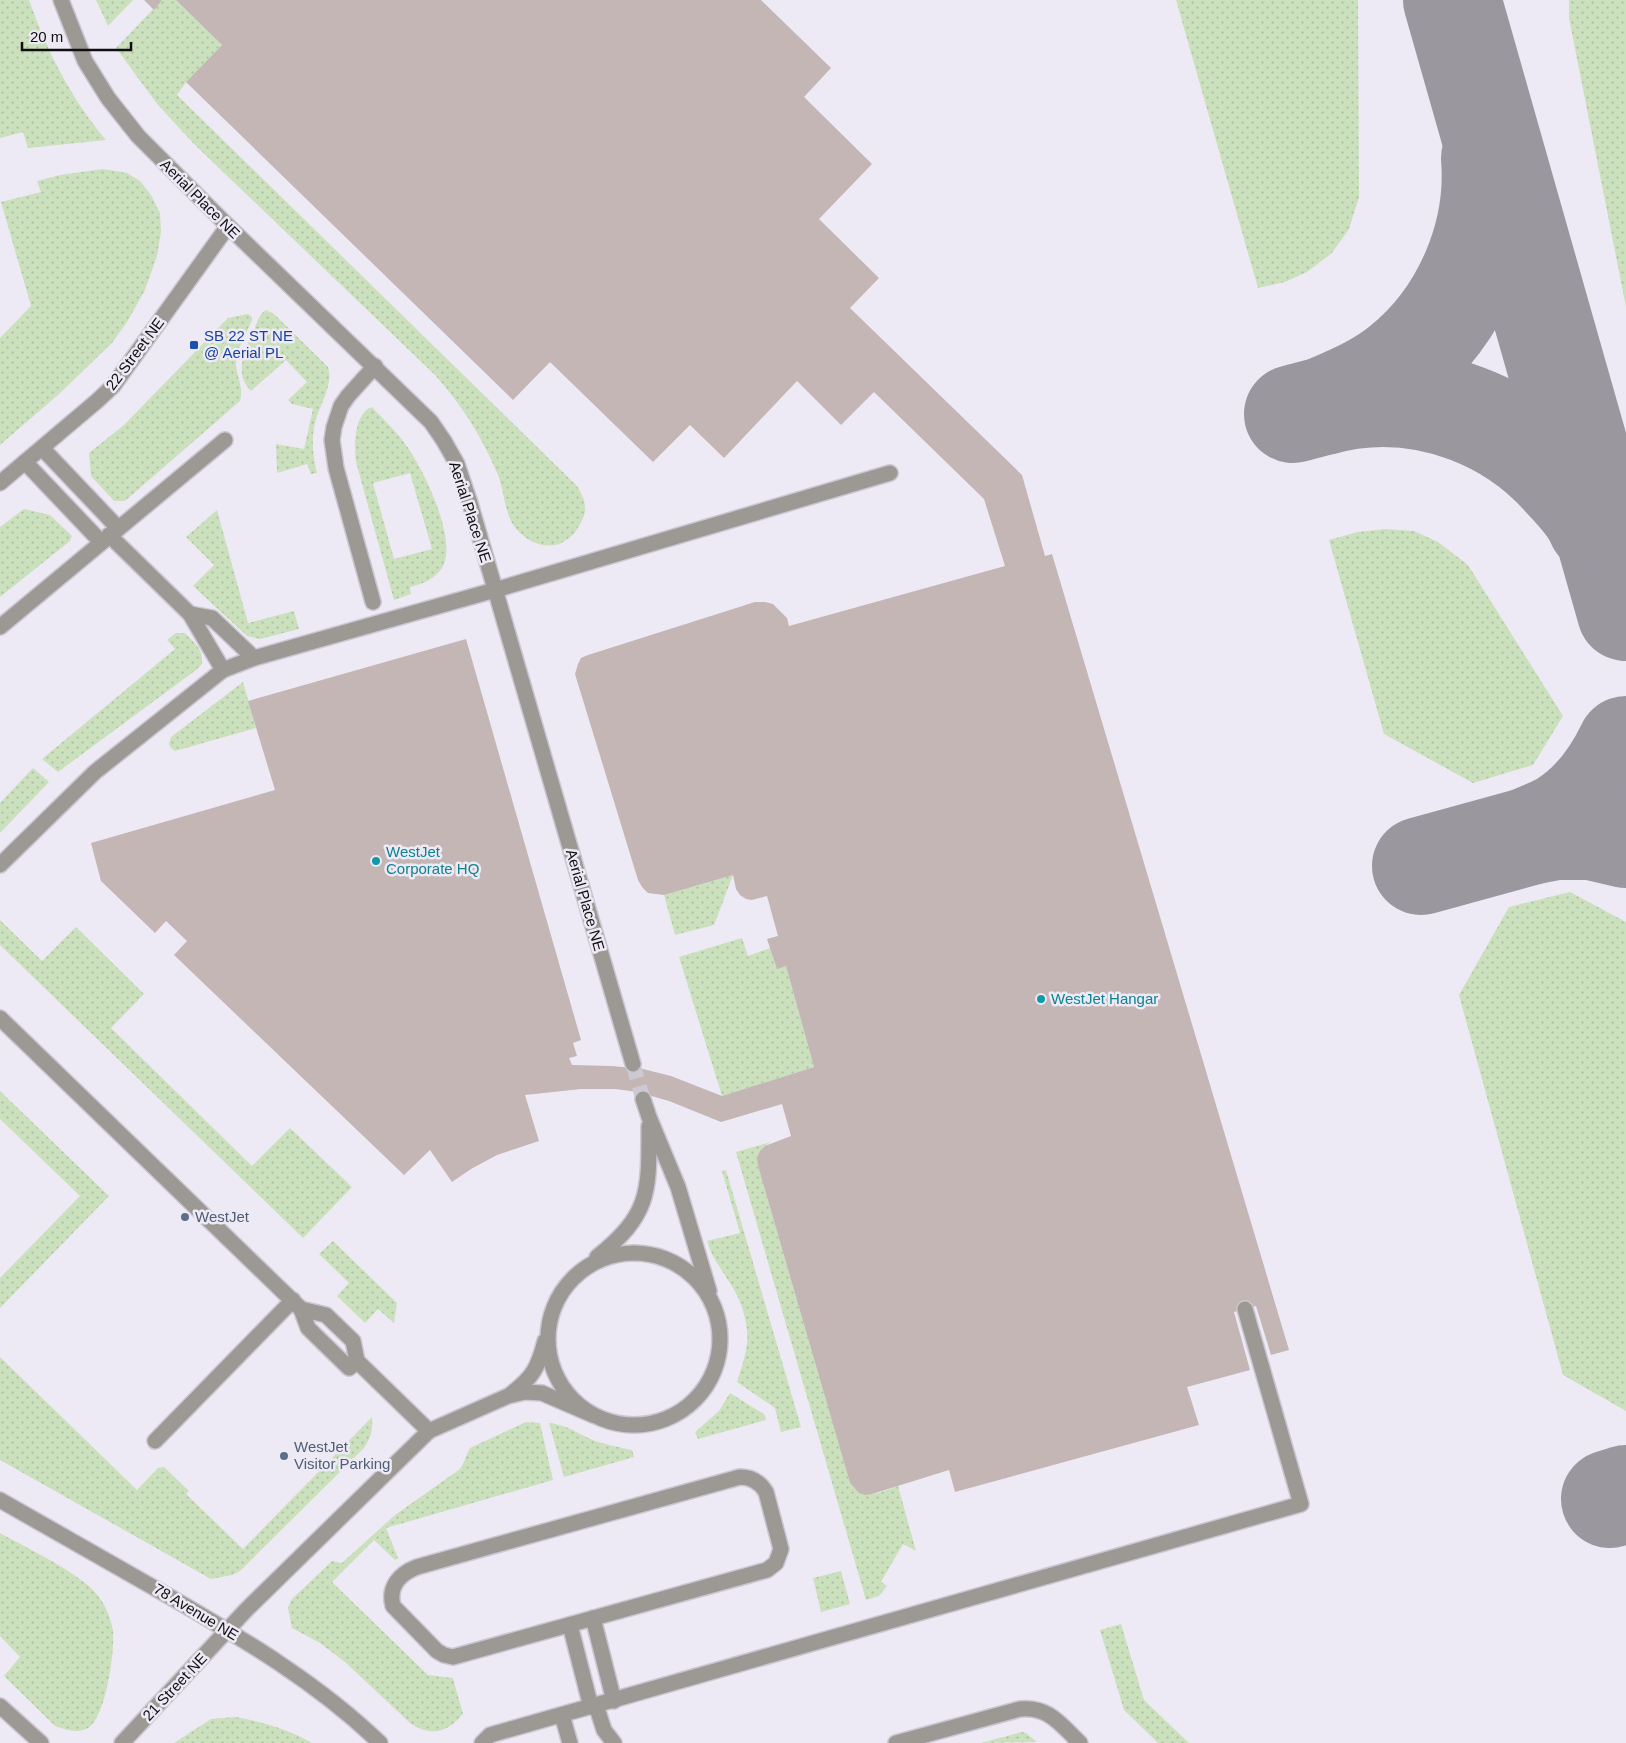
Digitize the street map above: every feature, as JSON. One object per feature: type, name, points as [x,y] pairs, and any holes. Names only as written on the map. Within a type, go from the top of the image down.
[{"type":"street","name":"Aerial Place NE","points":[[61,0],[85,61],[108,98],[138,136],[228,226],[431,422],[457,464],[633,1064]]},
{"type":"street","name":"22 Street NE","points":[[0,483],[113,386],[228,226]]},
{"type":"street","points":[[373,602],[336,468],[332,440],[340,406],[375,366]]},
{"type":"street","points":[[0,626],[225,440]]},
{"type":"street","points":[[42,448],[110,535]]},
{"type":"street","points":[[25,462],[110,535],[190,614],[223,670]]},
{"type":"street","points":[[0,865],[95,772],[223,670],[254,658],[495,590],[890,473]]},
{"type":"street","points":[[190,614],[212,618],[254,658]]},
{"type":"street","points":[[0,1018],[297,1304],[308,1328],[353,1364],[429,1431],[508,1396],[525,1392],[542,1393],[618,1424],[644,1424],[670,1418],[692,1403],[708,1383],[718,1358],[720,1332],[678,1187],[648,1117],[643,1099]]},
{"type":"street","points":[[508,1396],[527,1381],[536,1367],[554,1306],[566,1285],[618,1241],[630,1226],[646,1196],[648,1178],[648,1117]]},
{"type":"street","points":[[584,1268],[607,1256],[632,1253],[658,1256],[681,1267],[701,1284],[714,1307]]},
{"type":"street","points":[[297,1304],[326,1315],[353,1342],[353,1364]]},
{"type":"street","points":[[156,1441],[297,1304]]},
{"type":"street","points":[[482,1743],[490,1735],[1301,1504],[1245,1309]]},
{"type":"street","points":[[548,1330],[549,1354],[557,1378],[572,1399],[593,1415]]},
{"type":"street","name":"21 Street NE","points":[[122,1743],[247,1609],[429,1431]]},
{"type":"street","points":[[747,1477],[752,1478],[763,1487],[781,1549],[776,1563],[772,1567],[570,1625],[453,1657],[437,1651],[399,1614],[393,1606],[392,1589],[404,1574],[416,1567],[712,1485],[747,1477]]},
{"type":"street","name":"78 Avenue NE","points":[[0,1500],[228,1630],[327,1697],[355,1719],[380,1743]]},
{"type":"street","points":[[593,1618],[614,1701]]},
{"type":"street","points":[[570,1625],[594,1706],[604,1730],[614,1743]]},
{"type":"street","points":[[0,1706],[41,1743]]},
{"type":"street","points":[[896,1743],[1020,1709],[1030,1708],[1044,1711],[1080,1743]]},
{"type":"street","points":[[562,1715],[570,1743]]},
{"type":"green space","points":[[0,0],[29,0],[61,74],[81,107],[106,140],[28,148],[23,132],[0,138]]},
{"type":"green space","points":[[96,0],[133,0],[108,26]]},
{"type":"green space","points":[[162,0],[176,0],[222,45],[186,82],[177,95],[577,486],[584,499],[585,512],[579,526],[566,540],[551,546],[543,545],[534,543],[519,532],[510,520],[498,475],[485,447],[463,410],[435,375],[194,144],[158,105],[116,48]]},
{"type":"green space","points":[[1176,0],[1358,0],[1359,197],[1349,229],[1332,253],[1307,272],[1285,282],[1258,288]]},
{"type":"green space","points":[[1569,0],[1626,0],[1626,307],[1569,18]]},
{"type":"green space","points":[[103,169],[127,173],[140,181],[151,195],[160,213],[161,232],[157,256],[145,290],[127,322],[112,343],[59,394],[0,445],[0,338],[31,306],[1,202],[41,192],[37,181],[60,175]]},
{"type":"green space","points":[[266,310],[274,314],[328,367],[328,388],[317,416],[313,436],[317,473],[311,474],[307,464],[277,473],[276,444],[304,449],[313,409],[292,404],[288,400],[307,382],[286,360],[251,391],[243,377],[242,361],[244,353],[258,319]]},
{"type":"green space","points":[[248,314],[252,317],[252,320],[236,359],[241,392],[240,401],[125,501],[114,501],[91,476],[89,453],[124,425],[228,318]]},
{"type":"green space","points":[[372,407],[396,432],[411,452],[436,503],[446,540],[446,555],[439,572],[428,581],[410,587],[411,594],[394,600],[356,462],[356,431],[358,423],[366,410]],"holes":[[[410,473],[432,549],[394,559],[373,483]]]},
{"type":"green space","points":[[24,509],[50,515],[72,536],[70,541],[0,597],[0,527]]},
{"type":"green space","points":[[217,510],[248,623],[294,611],[299,629],[260,639],[247,636],[193,586],[214,565],[186,537]]},
{"type":"green space","points":[[1386,529],[1414,531],[1438,542],[1468,565],[1563,716],[1533,765],[1473,783],[1384,734],[1329,540],[1358,532]]},
{"type":"green space","points":[[176,633],[185,633],[200,650],[202,664],[196,670],[58,772],[42,759],[175,649],[167,640]]},
{"type":"green space","points":[[243,682],[256,728],[175,751],[171,748],[169,744],[171,737]]},
{"type":"green space","points":[[33,768],[49,782],[0,833],[0,803]]},
{"type":"green space","points":[[733,875],[714,925],[675,935],[664,895]]},
{"type":"green space","points":[[1570,892],[1626,922],[1626,1411],[1563,1375],[1459,995],[1509,907]]},
{"type":"green space","points":[[0,920],[42,961],[76,927],[144,994],[111,1028],[252,1166],[290,1128],[352,1187],[303,1238],[0,945]]},
{"type":"green space","points":[[742,938],[748,956],[770,948],[777,968],[786,966],[814,1067],[722,1096],[679,957]]},
{"type":"green space","points":[[0,1091],[109,1196],[0,1308],[0,1278],[80,1196],[0,1119]]},
{"type":"green space","points":[[771,1142],[760,1152],[758,1166],[850,1483],[855,1489],[866,1494],[878,1493],[898,1486],[916,1551],[903,1544],[881,1582],[887,1586],[879,1596],[866,1600],[736,1152]]},
{"type":"green space","points":[[726,1170],[801,1427],[781,1432],[775,1408],[737,1382],[747,1344],[746,1321],[735,1291],[714,1258],[707,1241],[740,1233],[722,1171]]},
{"type":"green space","points":[[333,1241],[397,1303],[394,1323],[378,1309],[365,1323],[337,1296],[349,1283],[319,1254]]},
{"type":"green space","points":[[0,1357],[137,1490],[158,1468],[164,1467],[189,1491],[186,1494],[243,1549],[372,1417],[372,1430],[364,1448],[240,1571],[232,1575],[211,1579],[0,1460]]},
{"type":"green space","points":[[730,1393],[765,1415],[766,1420],[698,1439],[695,1432],[719,1411]]},
{"type":"green space","points":[[526,1422],[540,1423],[553,1480],[386,1528],[398,1558],[395,1560],[374,1540],[332,1582],[428,1675],[453,1678],[463,1714],[445,1729],[438,1731],[425,1730],[410,1723],[345,1662],[320,1643],[292,1628],[288,1608],[291,1600],[332,1561],[342,1563],[395,1515],[460,1469],[470,1448]]},
{"type":"green space","points":[[549,1423],[568,1428],[607,1445],[632,1450],[634,1457],[564,1477]]},
{"type":"green space","points":[[0,1533],[55,1563],[83,1581],[101,1600],[107,1611],[113,1631],[111,1668],[100,1711],[94,1722],[84,1730],[67,1730],[55,1726],[4,1676],[20,1657],[0,1636]]},
{"type":"green space","points":[[841,1571],[850,1604],[821,1612],[813,1578]]},
{"type":"green space","points":[[1121,1624],[1144,1700],[1189,1743],[1158,1743],[1124,1710],[1100,1630]]},
{"type":"green space","points":[[236,1717],[275,1727],[312,1743],[174,1743],[211,1719]]},
{"type":"green space","points":[[1022,1732],[1037,1742],[981,1743]]},
{"type":"building","points":[[144,0],[162,0],[154,10]]},
{"type":"building","points":[[176,0],[761,0],[831,68],[804,97],[872,164],[819,219],[879,278],[850,308],[1022,475],[1045,556],[1052,554],[1289,1350],[1271,1355],[1256,1306],[1234,1312],[1250,1370],[1187,1387],[1199,1425],[955,1492],[949,1470],[872,1494],[865,1495],[859,1493],[850,1483],[758,1166],[757,1158],[765,1146],[791,1136],[782,1104],[721,1122],[669,1101],[638,1092],[615,1089],[581,1089],[525,1095],[539,1141],[497,1155],[452,1182],[430,1150],[404,1175],[174,955],[187,941],[166,921],[155,933],[101,881],[91,843],[275,790],[248,701],[466,639],[581,1040],[573,1043],[577,1056],[569,1058],[572,1065],[643,1069],[671,1076],[722,1096],[814,1067],[786,966],[777,969],[767,939],[778,936],[767,896],[752,900],[746,899],[736,889],[733,875],[664,895],[648,893],[642,887],[638,880],[575,674],[578,664],[581,658],[588,655],[755,602],[773,604],[787,618],[789,626],[1005,566],[984,499],[874,392],[841,425],[797,381],[724,458],[690,425],[653,462],[550,362],[513,400],[186,82],[222,45]]},
{"type":"taxiway","points":[[1452,0],[1626,612]]},
{"type":"taxiway","points":[[1324,406],[1364,388],[1392,371],[1422,345],[1441,322],[1457,298],[1470,272],[1480,244],[1487,216],[1490,158]]},
{"type":"taxiway","points":[[1293,414],[1345,401],[1382,398],[1411,400],[1439,405],[1467,414],[1493,425],[1518,440],[1541,458],[1581,500],[1596,524]]},
{"type":"taxiway","points":[[1530,836],[1562,821],[1582,806],[1607,778],[1626,745]]},
{"type":"taxiway","points":[[1421,866],[1530,836],[1556,831],[1592,831],[1626,839]]},
{"type":"taxiway","points":[[1610,1499],[1626,1494]]},
{"type":"tunnel","points":[[633,1064],[643,1099]]},
{"type":"place","name":"SB 22 ST NE @ Aerial PL","points":[[194,345]]},
{"type":"place","name":"WestJet Corporate HQ","points":[[376,861]]},
{"type":"place","name":"WestJet Hangar","points":[[1041,999]]},
{"type":"place","name":"WestJet","points":[[185,1217]]},
{"type":"place","name":"WestJet Visitor Parking","points":[[284,1456]]}]
